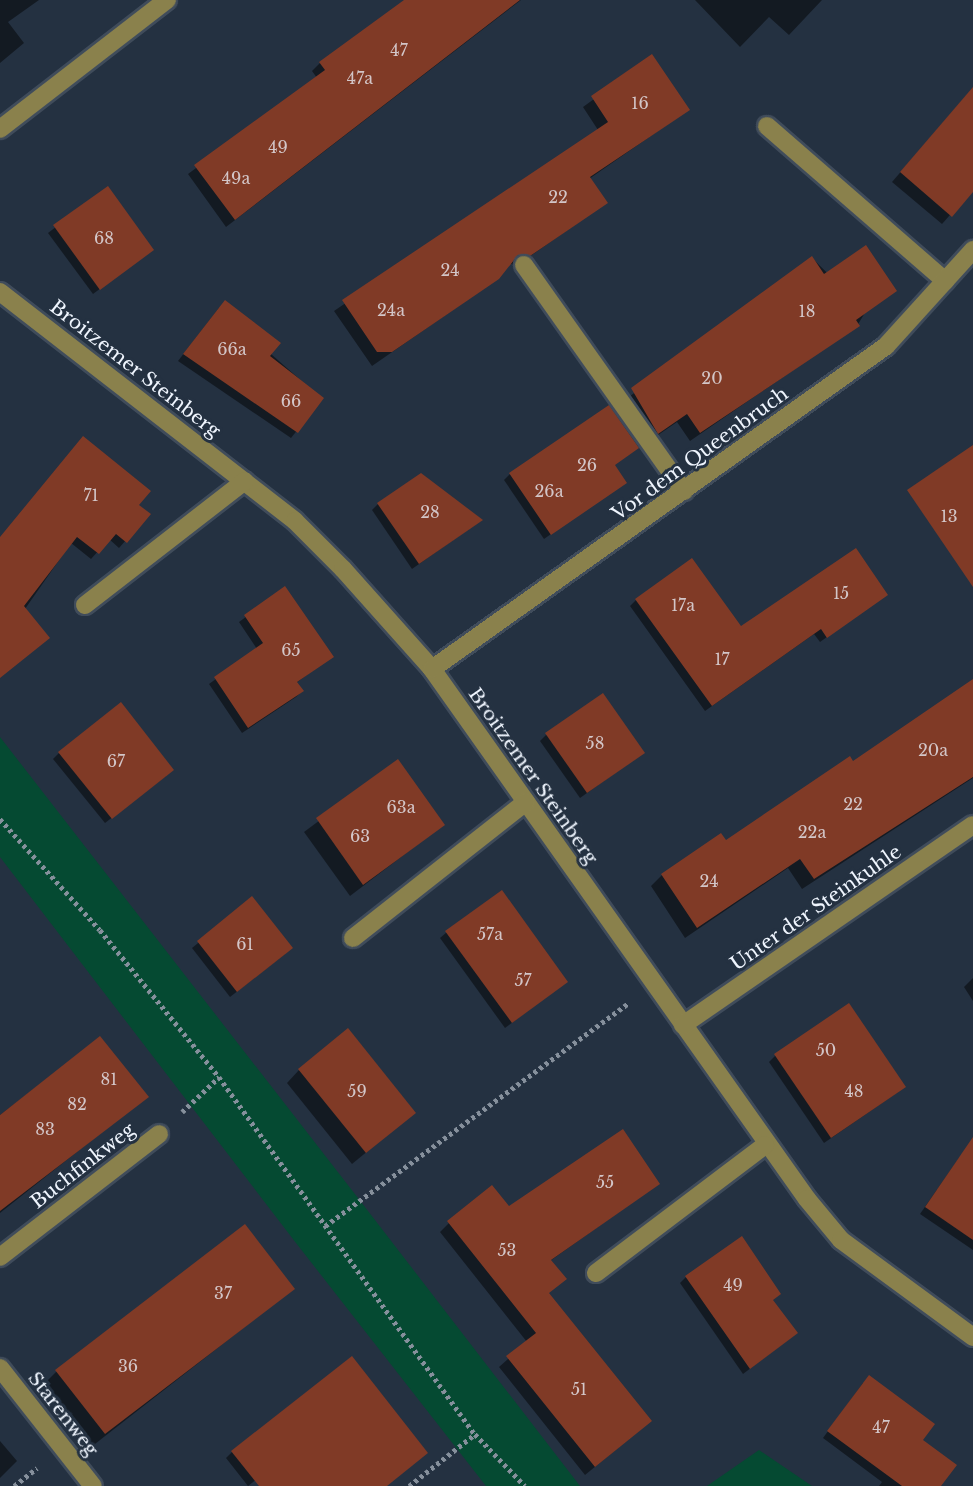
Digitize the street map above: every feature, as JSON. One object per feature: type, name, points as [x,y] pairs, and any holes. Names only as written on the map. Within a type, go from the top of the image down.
[{"type":"street","points":[[0,129],[167,0]]},
{"type":"street","points":[[767,126],[945,281]]},
{"type":"street","name":"Vor dem Queenbruch","points":[[432,669],[886,346],[973,250]]},
{"type":"street","points":[[524,265],[684,491]]},
{"type":"street","name":"Broitzemer Steinberg","points":[[0,292],[245,481],[343,569],[432,669],[765,1145],[841,1240],[973,1337]]},
{"type":"street","points":[[85,605],[245,481]]},
{"type":"street","points":[[353,938],[526,802]]},
{"type":"street","name":"Unter der Steinkuhle","points":[[683,1025],[973,825]]},
{"type":"street","name":"Buchfinkweg","points":[[0,1257],[159,1134]]},
{"type":"street","points":[[596,1273],[765,1145]]},
{"type":"street","name":"Starenweg","points":[[0,1368],[93,1486]]},
{"type":"path","points":[[0,819],[100,930],[219,1077],[475,1434],[526,1486]]},
{"type":"path","points":[[325,1226],[655,985]]},
{"type":"path","points":[[159,1134],[219,1077]]},
{"type":"path","points":[[410,1486],[475,1434]]},
{"type":"green space","points":[[0,737],[580,1486],[486,1486],[296,1243],[0,857]]},
{"type":"green space","points":[[759,1450],[812,1486],[707,1486]]},
{"type":"building","points":[[404,0],[520,0],[235,220],[194,165],[325,70],[319,62]]},
{"type":"building","points":[[652,54],[690,110],[590,177],[608,203],[530,256],[518,255],[499,279],[392,352],[377,352],[342,300],[608,122],[591,96]]},
{"type":"building","points":[[973,87],[973,192],[952,217],[900,172]]},
{"type":"building","points":[[108,186],[154,250],[100,290],[53,225]]},
{"type":"building","points":[[866,245],[897,291],[856,320],[860,326],[700,433],[687,414],[658,434],[631,388],[812,256],[824,274]]},
{"type":"building","points":[[225,300],[281,343],[270,356],[324,398],[298,433],[183,354]]},
{"type":"building","points":[[609,405],[639,448],[615,465],[627,483],[551,535],[509,473]]},
{"type":"building","points":[[83,436],[151,491],[139,505],[151,514],[127,543],[116,534],[99,554],[77,537],[24,606],[50,638],[0,678],[0,537]]},
{"type":"building","points":[[973,445],[973,587],[907,490]]},
{"type":"building","points":[[421,473],[483,520],[419,564],[377,503]]},
{"type":"building","points":[[856,548],[888,595],[827,638],[821,629],[712,706],[635,599],[692,558],[741,626]]},
{"type":"building","points":[[285,586],[334,657],[297,682],[304,691],[248,728],[214,677],[263,643],[244,615]]},
{"type":"building","points":[[973,679],[973,777],[814,879],[800,859],[697,928],[661,874],[721,833],[726,840],[850,756],[853,761]]},
{"type":"building","points":[[603,693],[645,753],[587,793],[545,733]]},
{"type":"building","points":[[121,702],[174,770],[112,819],[58,752]]},
{"type":"building","points":[[398,759],[445,825],[363,885],[316,818]]},
{"type":"building","points":[[502,890],[568,982],[512,1023],[445,931]]},
{"type":"building","points":[[252,896],[293,948],[237,992],[197,941]]},
{"type":"building","points":[[849,1003],[906,1087],[831,1138],[774,1054]]},
{"type":"building","points":[[348,1028],[416,1113],[366,1153],[298,1069]]},
{"type":"building","points":[[100,1036],[149,1097],[0,1211],[0,1115]]},
{"type":"building","points":[[623,1129],[660,1184],[551,1260],[567,1279],[549,1293],[652,1421],[595,1467],[506,1356],[536,1333],[447,1221],[492,1185],[509,1206]]},
{"type":"building","points":[[973,1137],[973,1240],[925,1207]]},
{"type":"building","points":[[245,1224],[295,1289],[105,1434],[55,1370]]},
{"type":"building","points":[[742,1236],[781,1294],[773,1300],[798,1333],[750,1369],[685,1276]]},
{"type":"building","points":[[352,1356],[428,1453],[387,1486],[259,1486],[231,1451]]},
{"type":"building","points":[[869,1375],[935,1424],[923,1440],[957,1465],[941,1486],[902,1486],[827,1431]]}]
